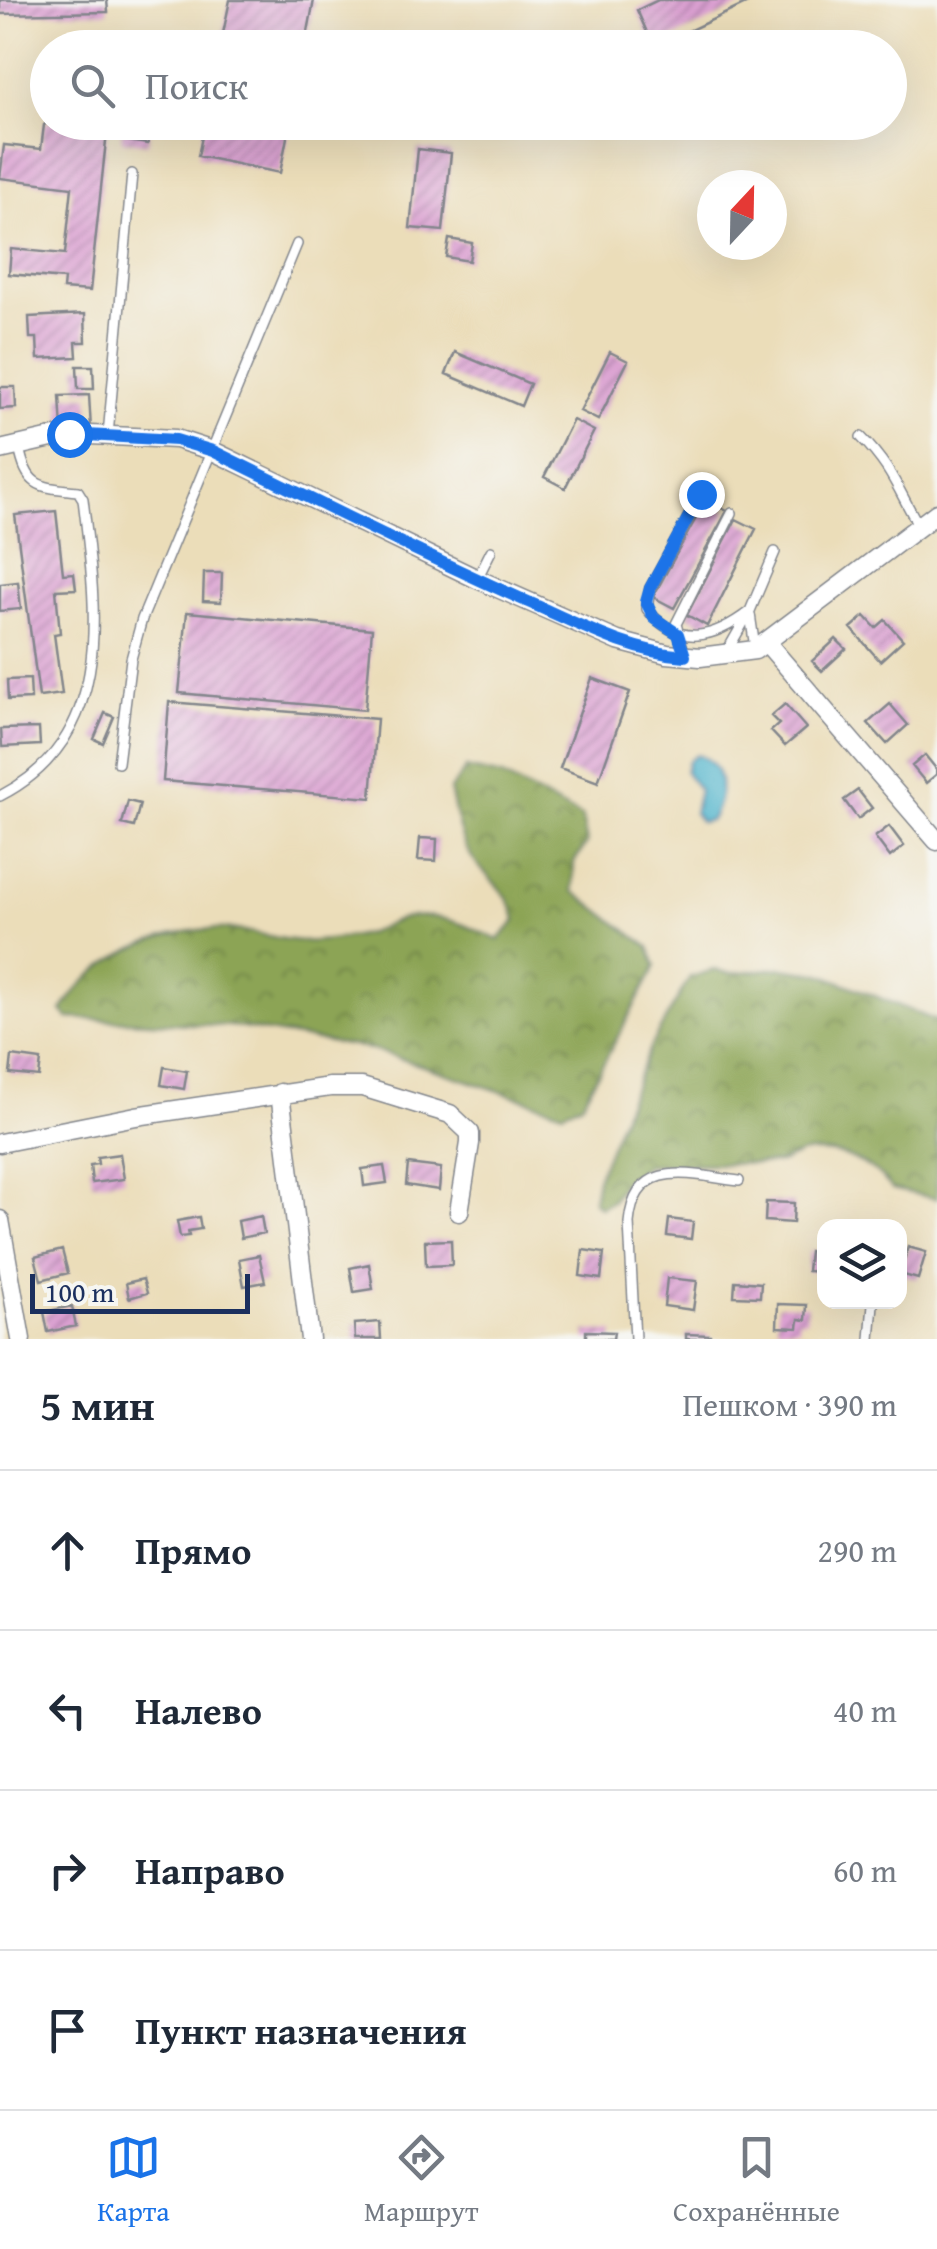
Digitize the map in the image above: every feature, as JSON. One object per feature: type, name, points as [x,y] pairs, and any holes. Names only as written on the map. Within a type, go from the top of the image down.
[{"type":"street","points":[[10,448],[69,434],[176,440],[213,451],[477,579],[618,641],[685,656],[724,655],[761,646],[937,513]]},
{"type":"street","points":[[761,646],[937,842]]},
{"type":"street","points":[[0,1143],[136,1116],[330,1086],[362,1087],[450,1114],[470,1132],[458,1212]]},
{"type":"street","points":[[280,1094],[310,1339]]},
{"type":"street","points":[[0,1220],[21,1339]]},
{"type":"lane","points":[[108,436],[132,174]]},
{"type":"lane","points":[[118,763],[131,659],[142,618],[297,244]]},
{"type":"lane","points":[[861,438],[896,479],[920,528]]},
{"type":"lane","points":[[0,796],[31,780],[65,740],[80,704],[95,644],[94,591],[83,499],[78,491],[38,485],[10,448]]},
{"type":"lane","points":[[701,494],[646,602],[654,618],[678,634],[690,636],[726,629],[750,611]]},
{"type":"lane","points":[[685,656],[676,624],[732,513]]},
{"type":"lane","points":[[477,579],[491,551]]},
{"type":"lane","points":[[724,655],[750,611],[775,552]]},
{"type":"lane","points":[[750,611],[761,646]]},
{"type":"lane","points":[[635,1339],[629,1222],[630,1204],[639,1187],[654,1176],[667,1175],[739,1181]]},
{"type":"lane","points":[[870,1339],[872,1309]]},
{"type":"green space","points":[[466,768],[502,776],[582,817],[587,843],[574,862],[573,891],[649,947],[656,966],[582,1103],[563,1112],[371,1049],[231,1026],[68,1018],[62,1011],[75,992],[111,961],[154,940],[201,930],[224,929],[322,941],[368,933],[399,919],[423,916],[456,922],[498,940],[516,921],[509,901],[474,860],[462,837],[450,790]]},
{"type":"green space","points":[[782,968],[821,974],[937,1021],[937,1199],[892,1189],[856,1160],[809,1152],[781,1163],[646,1165],[623,1183],[612,1201],[600,1207],[593,1201],[597,1178],[651,1045],[690,977],[714,970],[730,973]]},
{"type":"water","points":[[697,755],[714,765],[720,782],[719,802],[711,820],[701,822],[694,813],[699,790],[685,772],[688,761]]},
{"type":"building","points":[[0,0],[107,0],[108,12],[0,14]]},
{"type":"building","points":[[230,0],[314,0],[308,30],[224,30]]},
{"type":"building","points":[[658,0],[754,0],[690,30],[646,30],[637,10]]},
{"type":"building","points":[[42,140],[106,140],[90,291],[63,289],[64,279],[9,274],[11,249],[65,254],[72,187],[0,178],[4,145],[41,149]]},
{"type":"building","points":[[201,140],[286,140],[280,173],[198,156]]},
{"type":"building","points":[[418,149],[451,153],[443,231],[410,228]]},
{"type":"building","points":[[449,239],[472,243],[469,261],[446,257]]},
{"type":"building","points":[[85,314],[86,342],[76,342],[77,357],[38,359],[37,338],[30,338],[29,317]]},
{"type":"building","points":[[455,352],[530,384],[521,406],[446,374]]},
{"type":"building","points":[[610,352],[628,361],[598,420],[580,411]]},
{"type":"building","points":[[77,366],[93,366],[94,389],[78,389]]},
{"type":"building","points":[[0,387],[15,387],[16,408],[0,409]]},
{"type":"building","points":[[89,395],[91,429],[62,430],[60,396]]},
{"type":"building","points":[[573,420],[594,431],[565,488],[544,477]]},
{"type":"building","points":[[706,500],[727,511],[674,608],[653,597]]},
{"type":"building","points":[[56,511],[63,574],[74,573],[76,589],[56,590],[60,633],[54,634],[62,694],[39,697],[15,515]]},
{"type":"building","points":[[736,519],[756,529],[707,626],[687,615]]},
{"type":"building","points":[[204,573],[222,573],[221,602],[203,601]]},
{"type":"building","points":[[18,582],[21,609],[0,611],[0,584]]},
{"type":"building","points":[[187,612],[372,629],[365,710],[179,693]]},
{"type":"building","points":[[865,616],[876,628],[885,620],[903,640],[880,661],[851,628]]},
{"type":"building","points":[[836,639],[846,649],[822,671],[812,661]]},
{"type":"building","points":[[592,678],[630,692],[598,782],[560,768]]},
{"type":"building","points":[[30,679],[31,699],[8,700],[7,680]]},
{"type":"building","points":[[169,702],[377,719],[371,798],[163,781]]},
{"type":"building","points":[[785,704],[806,728],[785,746],[771,731],[779,724],[771,716]]},
{"type":"building","points":[[890,704],[908,725],[887,744],[868,723]]},
{"type":"building","points":[[105,713],[114,717],[103,743],[94,739]]},
{"type":"building","points":[[39,728],[40,745],[2,747],[1,729]]},
{"type":"building","points":[[925,755],[937,770],[926,783],[912,766]]},
{"type":"building","points":[[858,790],[872,808],[858,819],[844,800]]},
{"type":"building","points":[[128,801],[140,804],[134,827],[122,824]]},
{"type":"building","points":[[889,826],[904,846],[890,857],[875,837]]},
{"type":"building","points":[[420,838],[437,839],[436,861],[418,860]]},
{"type":"building","points":[[12,1056],[41,1060],[39,1077],[10,1074]]},
{"type":"building","points":[[164,1067],[187,1071],[184,1089],[161,1085]]},
{"type":"building","points":[[120,1154],[124,1179],[92,1183],[90,1165],[98,1164],[97,1157]]},
{"type":"building","points":[[408,1164],[441,1168],[439,1190],[406,1185]]},
{"type":"building","points":[[384,1166],[387,1183],[364,1186],[362,1169]]},
{"type":"building","points":[[766,1202],[794,1203],[793,1223],[765,1221]]},
{"type":"building","points":[[261,1216],[264,1233],[241,1238],[238,1221]]},
{"type":"building","points":[[199,1217],[201,1229],[180,1237],[177,1221]]},
{"type":"building","points":[[669,1219],[693,1222],[691,1239],[667,1236]]},
{"type":"building","points":[[451,1240],[452,1265],[426,1266],[425,1241]]},
{"type":"building","points":[[908,1247],[926,1252],[918,1279],[907,1276]]},
{"type":"building","points":[[62,1250],[68,1273],[41,1280],[35,1257]]},
{"type":"building","points":[[583,1250],[604,1253],[601,1279],[580,1276]]},
{"type":"building","points":[[809,1251],[817,1252],[817,1272],[807,1271]]},
{"type":"building","points":[[259,1255],[265,1282],[244,1286],[239,1259]]},
{"type":"building","points":[[369,1264],[373,1289],[354,1292],[350,1268]]},
{"type":"building","points":[[667,1278],[697,1281],[693,1310],[664,1306]]},
{"type":"building","points":[[143,1279],[147,1293],[129,1298],[126,1283]]},
{"type":"building","points":[[735,1281],[761,1283],[760,1297],[734,1296]]},
{"type":"building","points":[[778,1304],[807,1305],[806,1320],[799,1319],[798,1328],[777,1327]]},
{"type":"building","points":[[72,1306],[76,1326],[48,1332],[44,1312]]},
{"type":"building","points":[[380,1322],[381,1339],[355,1339],[354,1324]]},
{"type":"building","points":[[586,1331],[614,1332],[613,1339],[586,1339]]},
{"type":"building","points":[[686,1334],[710,1335],[710,1339],[686,1339]]},
{"type":"route","points":[[69,434],[176,440],[213,451],[477,579],[618,641],[685,656],[678,634],[654,618],[646,602],[701,494]]}]
